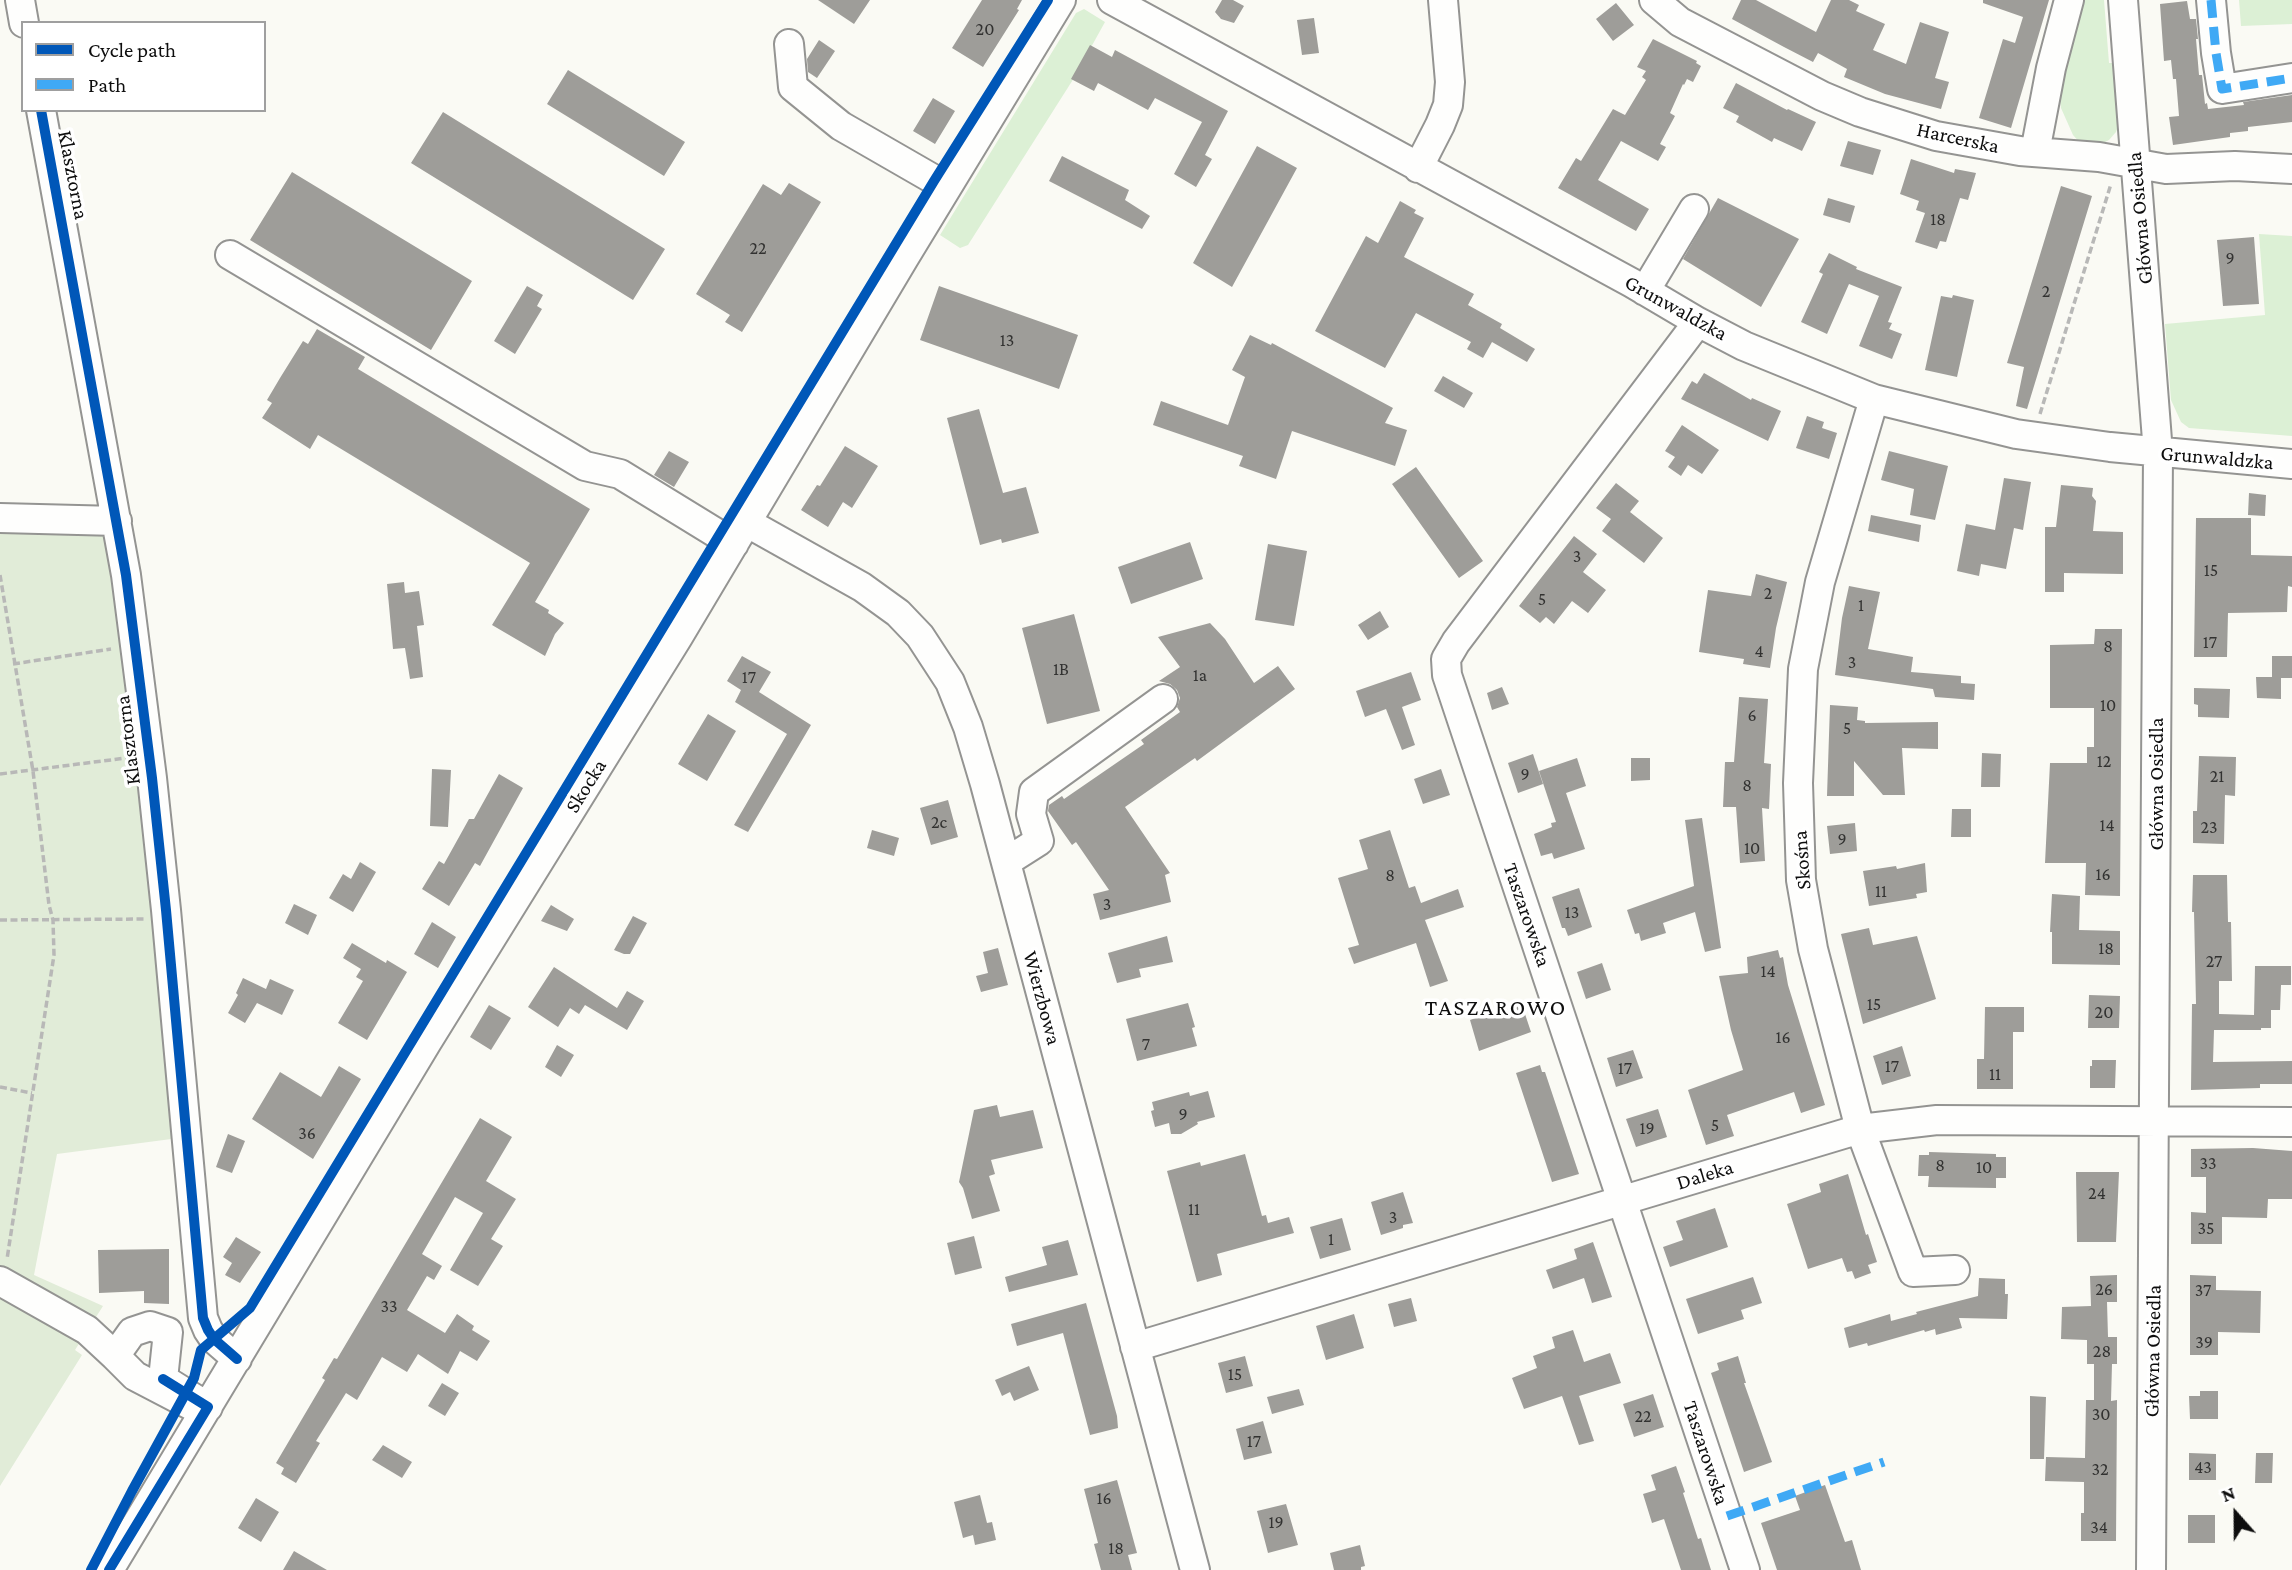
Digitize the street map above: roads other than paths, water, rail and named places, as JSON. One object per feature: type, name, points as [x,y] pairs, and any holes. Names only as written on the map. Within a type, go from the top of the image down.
[{"type":"street","points":[[20,0],[24,21]]},
{"type":"street","name":"Skocka","points":[[109,1570],[1061,0]]},
{"type":"street","name":"Grunwaldzka","points":[[1112,0],[1698,322],[1744,346],[1874,399],[2016,434],[2158,453],[2292,464]]},
{"type":"street","points":[[1418,168],[1448,105],[1450,82],[1443,0]]},
{"type":"street","name":"Harcerska","points":[[1654,0],[1680,22],[1822,96],[1860,112],[1936,136],[2166,169],[2235,166],[2292,169]]},
{"type":"street","points":[[2035,152],[2051,68],[2069,0]]},
{"type":"street","name":"Główna Osiedla","points":[[2123,0],[2127,162],[2158,453],[2151,1570]]},
{"type":"street","points":[[2211,0],[2222,89],[2292,78]]},
{"type":"street","points":[[789,44],[793,88],[841,126],[947,187]]},
{"type":"street","name":"Klasztorna","points":[[41,112],[127,575],[152,778],[203,1318],[214,1339],[237,1359]]},
{"type":"street","points":[[1644,291],[1694,209]]},
{"type":"street","name":"Wierzbowa","points":[[230,255],[585,466],[620,474],[740,533],[862,587],[898,613],[933,653],[950,682],[968,727],[1195,1570]]},
{"type":"street","name":"Taszarowska","points":[[1698,322],[1456,642],[1446,659],[1447,675],[1745,1570]]},
{"type":"street","name":"Skośna","points":[[1874,399],[1820,582],[1803,669],[1798,783],[1801,880],[1812,949],[1860,1129],[1913,1272],[1955,1270]]},
{"type":"street","points":[[0,518],[117,521]]},
{"type":"street","points":[[1006,862],[1039,841],[1031,814],[1034,792],[1163,699]]},
{"type":"street","name":"Daleka","points":[[1135,1347],[1860,1129],[1937,1120],[2292,1122]]},
{"type":"street","points":[[0,1282],[88,1330],[135,1376],[206,1410]]},
{"type":"street","points":[[116,1356],[132,1332],[150,1326],[168,1332],[163,1379],[206,1410]]},
{"type":"district","name":"TASZAROWO","points":[[1496,1008]]}]
